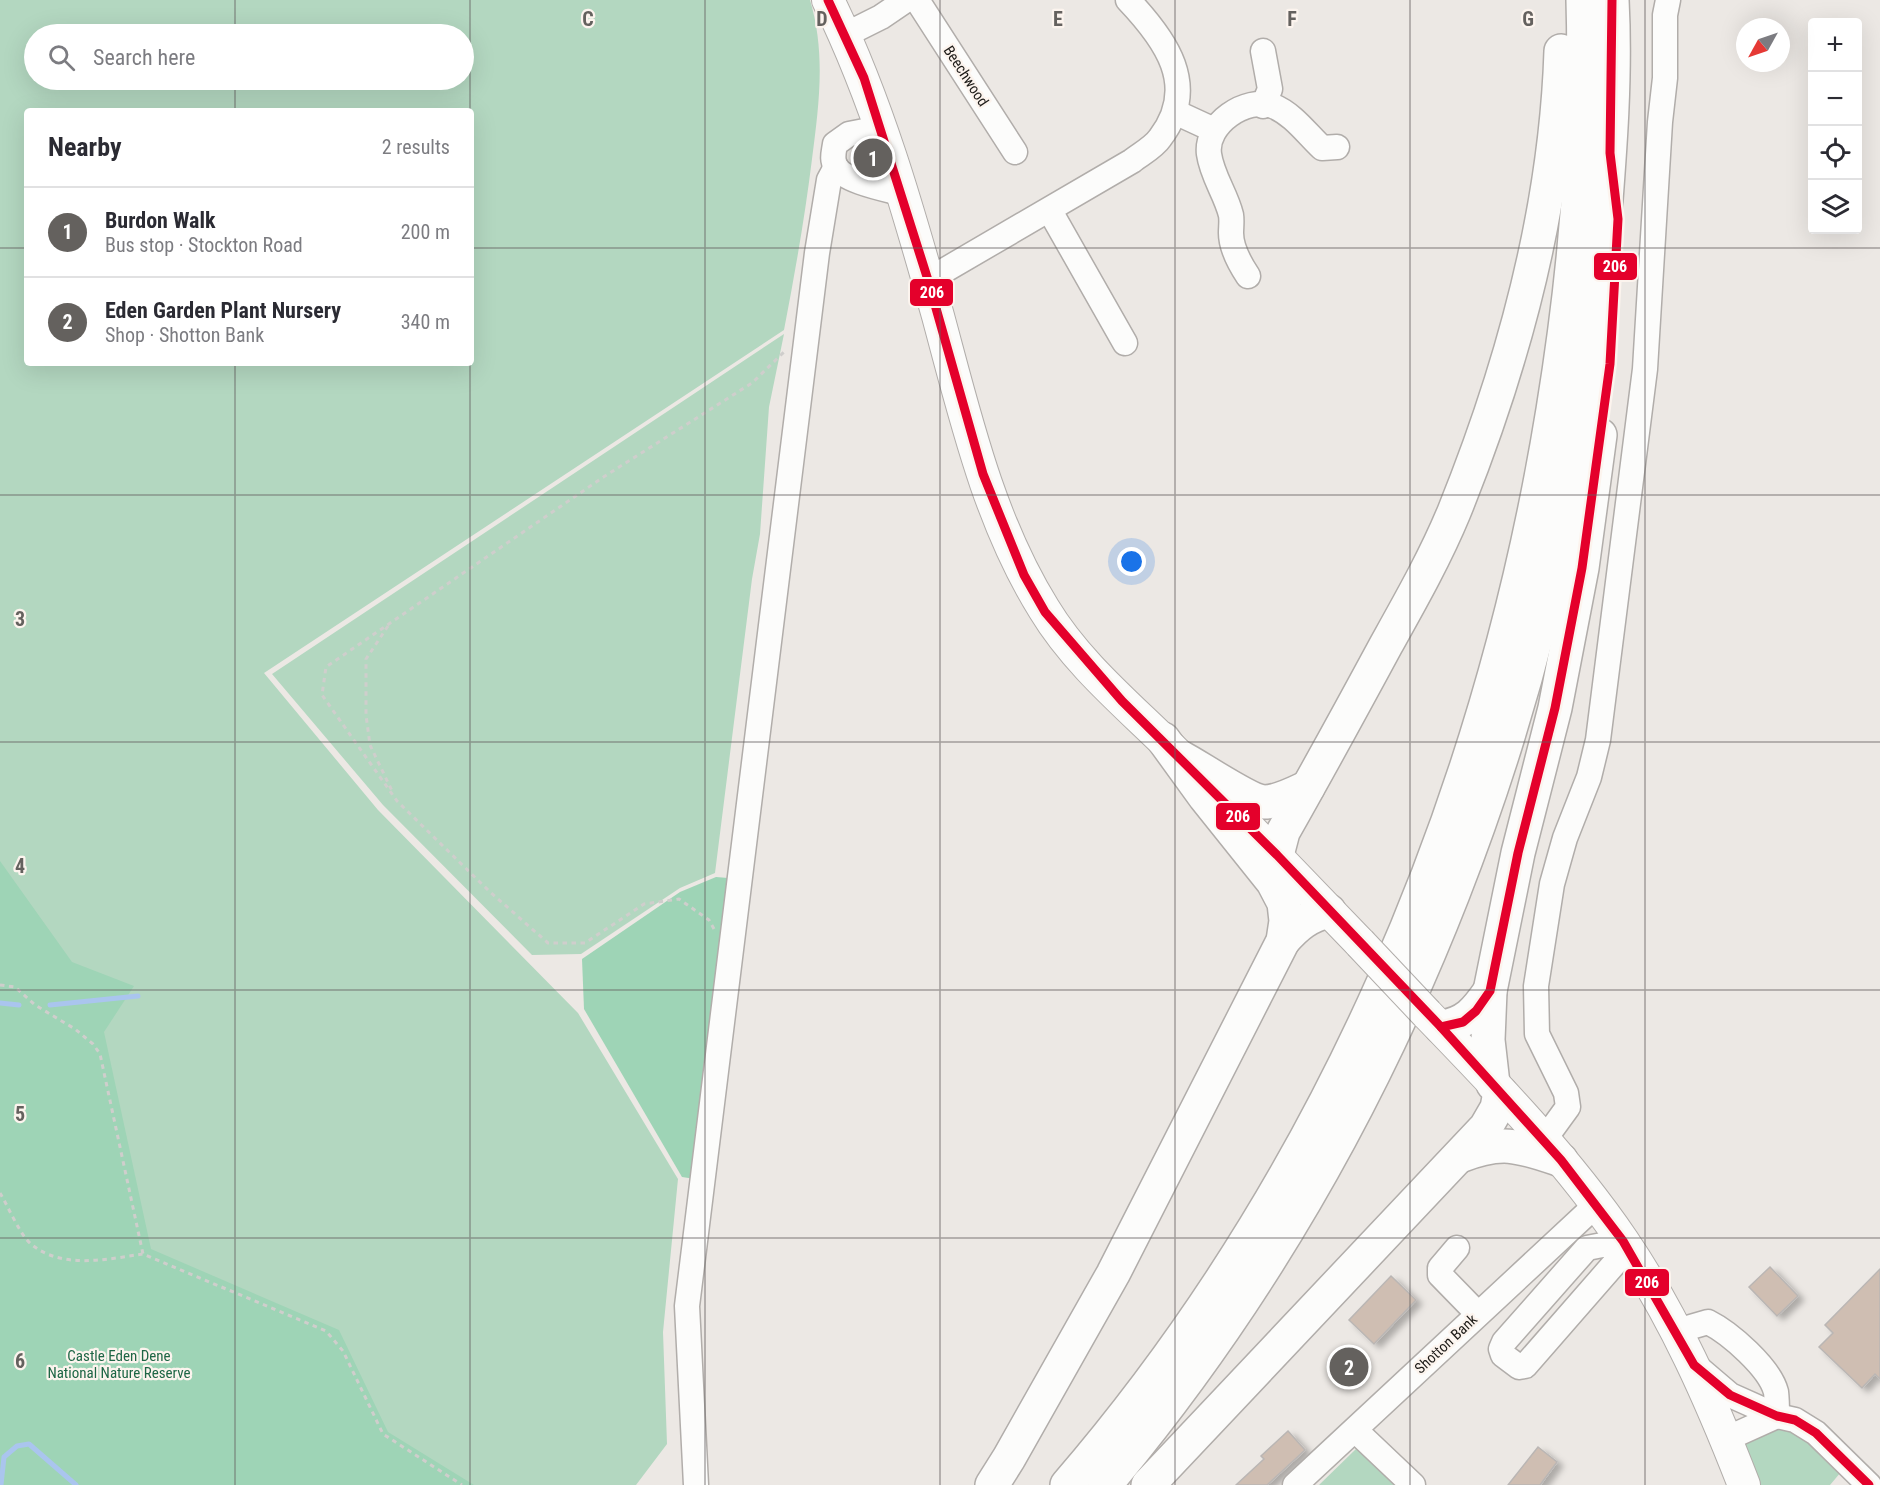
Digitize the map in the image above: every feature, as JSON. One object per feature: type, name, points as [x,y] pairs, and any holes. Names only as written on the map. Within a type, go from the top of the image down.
[{"type":"highway","points":[[1277,855],[1283,832],[1421,582],[1454,513],[1494,402],[1524,304],[1550,179],[1560,92],[1563,0]]},
{"type":"highway","points":[[1067,1485],[1146,1390],[1212,1295],[1280,1186],[1360,1035],[1404,939],[1452,813],[1482,722],[1513,610],[1541,483],[1567,323],[1580,171],[1583,0]]},
{"type":"highway","points":[[1105,1485],[1164,1412],[1230,1321],[1294,1218],[1383,1053],[1433,942],[1473,840],[1509,733],[1539,628],[1562,526],[1584,404],[1599,295],[1610,153],[1612,0]]},
{"type":"highway","points":[[1148,1485],[1460,1156],[1486,1127],[1497,1108],[1488,1040],[1490,991],[1518,853],[1555,708],[1582,568],[1610,364],[1618,219],[1610,153]]},
{"type":"highway","points":[[1171,748],[1244,794],[1263,802],[1290,796],[1308,787]]},
{"type":"highway","points":[[1171,748],[1205,797],[1273,882],[1284,903],[1286,921],[1283,941]]},
{"type":"highway","points":[[992,1485],[1113,1274],[1283,941],[1299,923],[1313,915],[1329,911]]},
{"type":"highway","points":[[1434,1021],[1463,1022],[1476,1011],[1490,991]]},
{"type":"highway","points":[[1460,1156],[1494,1144],[1553,1150]]},
{"type":"main road","points":[[828,0],[864,78],[928,280],[983,474],[1024,575],[1045,612],[1084,660],[1277,855],[1434,1021],[1553,1150],[1597,1204],[1626,1245],[1677,1331],[1694,1365],[1744,1485]]},
{"type":"street","points":[[845,35],[881,17],[906,0]]},
{"type":"street","name":"Beechwood","points":[[917,0],[1015,152]]},
{"type":"street","points":[[928,280],[1050,211],[1132,161],[1160,139],[1175,112],[1178,82],[1169,50],[1149,22],[1128,0]]},
{"type":"street","points":[[1553,1150],[1568,1107],[1566,1093],[1537,1034],[1536,986],[1552,884],[1565,838],[1589,777],[1598,740],[1646,369],[1660,122],[1665,78],[1665,15],[1668,0]]},
{"type":"street","points":[[1263,51],[1270,89],[1263,106]]},
{"type":"street","points":[[1248,276],[1230,236],[1232,217],[1215,177],[1208,152],[1214,130],[1229,114],[1271,105],[1288,114],[1322,148],[1337,147]]},
{"type":"street","points":[[1175,112],[1214,130]]},
{"type":"street","points":[[880,128],[849,134],[835,144],[832,156],[836,167],[843,174],[875,187],[900,193]]},
{"type":"street","points":[[696,1485],[687,1306],[807,331],[829,180],[836,167]]},
{"type":"street","points":[[1050,211],[1125,344]]},
{"type":"street","name":"Shotton Bank","points":[[1295,1485],[1597,1204]]},
{"type":"street","points":[[1626,1245],[1525,1366],[1519,1367],[1503,1355],[1501,1349],[1504,1342],[1587,1248],[1626,1245]]},
{"type":"street","points":[[1456,1248],[1440,1268],[1440,1275],[1478,1314]]},
{"type":"street","points":[[1677,1331],[1708,1322],[1727,1331],[1762,1370],[1776,1391],[1777,1416]]},
{"type":"street","points":[[1694,1365],[1730,1395],[1777,1416],[1795,1420],[1816,1432],[1869,1485]]},
{"type":"street","points":[[1726,1439],[1777,1416]]},
{"type":"street","points":[[1354,1430],[1413,1485]]},
{"type":"path","points":[[730,956],[708,920],[679,898],[644,904],[585,943],[548,943],[489,891],[397,801],[322,695],[326,667],[605,476],[752,383],[807,331]]},
{"type":"path","points":[[389,624],[366,659],[366,715],[370,745],[397,801]]},
{"type":"path","points":[[0,985],[15,987],[35,1005],[75,1029],[93,1044],[100,1054],[143,1254]]},
{"type":"path","points":[[0,1193],[30,1244],[58,1258],[84,1262],[143,1254],[326,1331],[342,1351],[383,1434],[462,1485]]},
{"type":"green space","points":[[0,0],[810,0],[820,59],[819,99],[806,202],[784,330],[264,673],[378,810],[578,1013],[678,1179],[663,1332],[667,1444],[636,1485],[0,1485]]},
{"type":"green space","points":[[784,334],[769,407],[760,534],[752,579],[715,873],[680,888],[581,954],[532,955],[383,805],[272,674]]},
{"type":"green space","name":"Castle Eden Dene National Nature Reserve","points":[[0,861],[72,962],[134,986],[104,1032],[151,1249],[339,1330],[388,1432],[474,1485],[0,1485]]},
{"type":"green space","points":[[716,877],[752,880],[715,1182],[682,1177],[584,1009],[582,959],[680,892]]},
{"type":"green space","points":[[1782,1428],[1803,1436],[1841,1472],[1830,1485],[1756,1485],[1748,1460],[1746,1444],[1756,1435]]},
{"type":"green space","points":[[1357,1448],[1396,1485],[1319,1485]]},
{"type":"building","points":[[1770,1267],[1798,1296],[1777,1316],[1749,1287]]},
{"type":"building","points":[[1880,1269],[1880,1379],[1875,1374],[1862,1388],[1819,1347],[1833,1333],[1825,1325]]},
{"type":"building","points":[[1391,1276],[1416,1300],[1374,1344],[1349,1320]]},
{"type":"building","points":[[1288,1431],[1305,1450],[1267,1485],[1236,1485],[1264,1459],[1261,1456]]},
{"type":"building","points":[[1538,1447],[1557,1462],[1540,1485],[1508,1485]]},
{"type":"waterway","points":[[50,1005],[138,996]]},
{"type":"waterway","points":[[0,1003],[19,1005]]},
{"type":"waterway","points":[[1,1485],[4,1457],[17,1446],[29,1444],[76,1485]]},
{"type":"transit line","name":"206","points":[[828,0],[864,78],[928,280],[983,474],[1024,575],[1045,612],[1122,701],[1277,855],[1441,1027],[1561,1160],[1623,1241],[1694,1365],[1730,1395],[1777,1416],[1795,1420],[1816,1433],[1869,1485]]},
{"type":"transit line","name":"206","points":[[1441,1027],[1463,1022],[1476,1011],[1490,991],[1518,853],[1555,708],[1582,568],[1610,364],[1618,219],[1610,153],[1612,0]]},
{"type":"place","name":"Burdon Walk","points":[[873,158]]},
{"type":"place","name":"Eden Garden Plant Nursery","points":[[1349,1367]]}]
